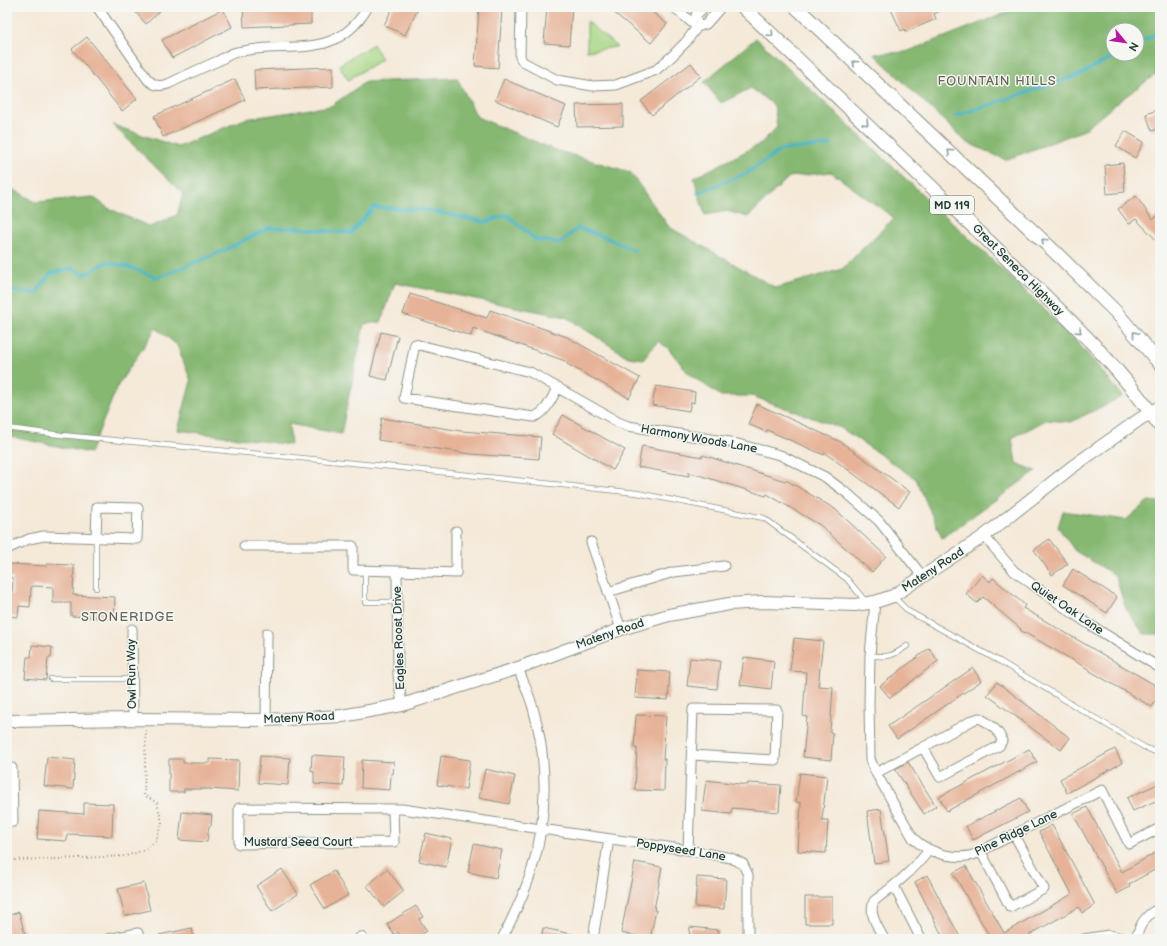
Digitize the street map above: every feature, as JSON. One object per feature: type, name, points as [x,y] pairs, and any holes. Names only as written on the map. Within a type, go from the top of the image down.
[{"type":"main road","name":"Great Seneca Highway","points":[[743,7],[963,216],[1106,357],[1156,410],[1160,426]]},
{"type":"main road","name":"MD 119","points":[[796,7],[1059,256],[1116,312],[1160,364]]},
{"type":"street","points":[[100,8],[148,80],[155,86],[162,86],[237,52],[303,47],[330,42],[354,26],[368,7]]},
{"type":"street","points":[[521,7],[520,57],[523,62],[557,80],[593,86],[616,85],[656,70],[686,42],[697,27],[706,24],[721,7]]},
{"type":"street","points":[[674,7],[697,27]]},
{"type":"street","points":[[697,27],[696,15],[704,7]]},
{"type":"street","name":"Harmony Woods Lane","points":[[558,387],[542,414],[534,417],[404,398],[416,344],[525,371],[558,387],[618,422],[628,426],[730,442],[780,455],[825,477],[848,494],[879,522],[923,577]]},
{"type":"street","name":"Mateny Road","points":[[7,721],[133,719],[266,720],[342,716],[402,705],[518,668],[621,629],[669,615],[730,604],[763,602],[855,605],[871,603],[892,596],[984,536],[1072,467],[1140,419],[1156,410]]},
{"type":"street","points":[[7,549],[29,539],[44,536],[96,538],[137,539],[138,508],[97,507],[96,538]]},
{"type":"street","name":"Eagles Roost Drive","points":[[365,570],[456,573],[456,531]]},
{"type":"street","name":"Quiet Oak Lane","points":[[984,536],[1020,575],[1087,623],[1160,668]]},
{"type":"street","points":[[591,542],[621,629]]},
{"type":"street","points":[[244,546],[353,546],[353,570],[365,570]]},
{"type":"street","points":[[608,592],[674,572],[724,566]]},
{"type":"street","name":"Eagles Roost Drive","points":[[397,571],[398,675],[402,705]]},
{"type":"street","name":"Pine Ridge Lane","points":[[871,603],[868,726],[870,759],[876,773],[913,838],[921,846],[944,855],[966,857],[981,852],[1102,790],[1129,844],[1160,828]]},
{"type":"street","name":"Owl Run Way","points":[[132,629],[133,719]]},
{"type":"street","points":[[266,720],[267,633]]},
{"type":"street","points":[[502,939],[529,877],[542,829],[544,791],[541,747],[533,708],[518,668]]},
{"type":"street","points":[[688,850],[693,709],[777,710],[775,760],[692,755]]},
{"type":"street","points":[[876,773],[979,718],[986,721],[1001,736],[1002,741],[999,746],[940,776],[923,748]]},
{"type":"street","points":[[7,768],[12,768],[13,822],[7,822]]},
{"type":"street","name":"Mustard Seed Court","points":[[393,809],[394,842],[239,844],[239,808],[402,809],[542,829]]},
{"type":"street","name":"Poppyseed Lane","points":[[542,829],[688,850],[730,858],[743,864],[748,876],[748,939]]},
{"type":"street","points":[[981,852],[1010,907],[1044,889],[1014,834]]},
{"type":"street","points":[[593,939],[609,839]]},
{"type":"street","points":[[884,939],[871,913],[874,901],[894,886],[920,861],[929,850]]},
{"type":"street","points":[[894,886],[921,939]]},
{"type":"street","points":[[1136,939],[1139,927],[1147,917],[1160,908]]},
{"type":"street","points":[[108,939],[138,933],[139,939]]},
{"type":"street","points":[[1084,939],[1109,935],[1126,939]]},
{"type":"street","points":[[358,939],[362,937],[363,939]]},
{"type":"lane","points":[[7,428],[61,435],[384,466],[638,493],[764,518],[847,579],[871,603]]},
{"type":"lane","points":[[96,538],[96,588]]},
{"type":"lane","points":[[365,570],[365,602],[398,602]]},
{"type":"lane","points":[[892,596],[908,611],[1001,662],[1144,747],[1160,754]]},
{"type":"lane","points":[[870,656],[891,656],[907,646]]},
{"type":"lane","points":[[50,679],[132,679]]},
{"type":"path","points":[[7,860],[126,856],[144,850],[156,841],[162,822],[157,803],[144,795],[146,719]]},
{"type":"green space","points":[[1021,7],[1160,7],[1160,71],[1084,130],[1006,160],[966,142],[874,54],[906,52]]},
{"type":"green space","points":[[587,21],[617,47],[587,51]]},
{"type":"green space","points":[[756,38],[1040,305],[1078,343],[1123,396],[1071,422],[1046,420],[1012,438],[1016,463],[1036,471],[942,538],[916,479],[841,428],[752,396],[721,396],[689,374],[668,348],[658,341],[644,359],[628,357],[566,317],[395,283],[381,322],[364,324],[341,434],[289,424],[291,445],[178,430],[191,381],[177,345],[156,328],[118,385],[90,453],[7,436],[7,186],[36,202],[93,197],[108,208],[150,227],[177,215],[183,194],[113,125],[178,147],[245,119],[331,106],[365,82],[457,78],[477,117],[555,150],[630,172],[669,227],[776,288],[842,269],[894,218],[831,172],[789,177],[748,217],[727,211],[705,215],[694,178],[760,144],[777,127],[774,105],[751,88],[721,103],[704,82]]},
{"type":"green space","points":[[373,44],[382,59],[348,80],[339,65]]},
{"type":"green space","points":[[1148,501],[1160,502],[1160,634],[1144,634],[1126,609],[1115,575],[1075,551],[1058,527],[1063,511],[1126,520]]},
{"type":"building","points":[[131,7],[164,7],[146,24]]},
{"type":"building","points":[[243,7],[311,7],[311,24],[244,27]]},
{"type":"building","points":[[393,7],[419,7],[405,35],[384,25]]},
{"type":"building","points":[[479,7],[502,9],[498,68],[475,66]]},
{"type":"building","points":[[547,7],[572,7],[569,45],[544,43]]},
{"type":"building","points":[[607,7],[646,7],[667,24],[651,43]]},
{"type":"building","points":[[890,7],[948,7],[934,14],[936,19],[906,32],[905,29],[901,31]]},
{"type":"building","points":[[223,9],[232,27],[172,58],[162,40]]},
{"type":"building","points":[[87,37],[137,99],[122,111],[72,49]]},
{"type":"building","points":[[691,63],[701,76],[652,115],[641,101]]},
{"type":"building","points":[[333,67],[333,87],[255,90],[254,70]]},
{"type":"building","points":[[235,79],[245,100],[163,137],[154,116]]},
{"type":"building","points":[[504,79],[566,106],[557,127],[495,100]]},
{"type":"building","points":[[623,104],[623,126],[577,127],[576,105]]},
{"type":"building","points":[[1160,109],[1160,128],[1152,131],[1146,114]]},
{"type":"building","points":[[1125,131],[1144,142],[1135,158],[1116,146]]},
{"type":"building","points":[[1123,163],[1125,192],[1107,194],[1105,165]]},
{"type":"building","points":[[1136,196],[1153,220],[1160,213],[1160,244],[1136,219],[1129,224],[1118,209]]},
{"type":"building","points":[[410,294],[487,318],[490,310],[567,337],[640,378],[629,398],[567,364],[568,362],[473,328],[471,336],[403,314]]},
{"type":"building","points":[[381,332],[398,336],[387,380],[370,376]]},
{"type":"building","points":[[656,386],[695,392],[694,403],[691,402],[689,411],[652,405]]},
{"type":"building","points":[[757,404],[841,442],[910,492],[899,507],[825,453],[824,455],[767,430],[766,432],[748,424]]},
{"type":"building","points":[[563,415],[625,450],[613,470],[552,434]]},
{"type":"building","points":[[382,418],[461,431],[541,437],[539,459],[471,454],[378,440]]},
{"type":"building","points":[[642,446],[702,457],[703,455],[785,481],[786,480],[835,509],[886,556],[872,572],[820,525],[767,494],[766,496],[689,472],[689,476],[638,467]]},
{"type":"building","points":[[1049,539],[1068,564],[1052,575],[1034,550]]},
{"type":"building","points":[[10,564],[47,566],[47,564],[74,565],[73,595],[115,597],[114,618],[71,616],[71,603],[53,603],[53,587],[33,586],[31,588],[30,607],[19,606],[18,617],[7,616],[7,594],[12,595],[13,578],[9,578]]},
{"type":"building","points":[[1073,569],[1117,597],[1107,613],[1063,585]]},
{"type":"building","points":[[982,575],[990,582],[993,578],[1025,605],[1023,608],[1160,688],[1160,693],[1152,707],[1020,630],[1021,629],[983,597],[977,603],[966,594]]},
{"type":"building","points":[[794,638],[823,641],[818,686],[833,687],[830,732],[833,733],[831,760],[803,757],[807,717],[803,716],[806,672],[790,671]]},
{"type":"building","points":[[32,645],[52,647],[51,658],[48,658],[46,680],[25,678],[27,657],[31,657]]},
{"type":"building","points":[[929,648],[938,661],[890,698],[880,686]]},
{"type":"building","points":[[744,657],[774,661],[771,689],[740,685]]},
{"type":"building","points":[[690,658],[720,661],[717,689],[687,686]]},
{"type":"building","points":[[973,668],[981,681],[897,739],[888,726]]},
{"type":"building","points":[[637,670],[670,672],[668,700],[635,698]]},
{"type":"building","points":[[997,682],[1070,738],[1061,750],[987,695]]},
{"type":"building","points":[[636,715],[666,716],[663,759],[665,759],[664,791],[635,790],[637,748],[634,748]]},
{"type":"building","points":[[1029,749],[1037,762],[947,811],[939,797]]},
{"type":"building","points":[[1115,749],[1122,763],[1067,793],[1060,779]]},
{"type":"building","points":[[312,755],[345,757],[343,786],[314,784],[314,772],[311,771]]},
{"type":"building","points":[[260,756],[290,758],[288,785],[258,783]]},
{"type":"building","points":[[441,756],[470,760],[466,789],[437,785]]},
{"type":"building","points":[[47,757],[75,760],[73,789],[44,786]]},
{"type":"building","points":[[169,759],[183,759],[183,763],[210,763],[210,759],[239,760],[238,791],[184,789],[184,792],[169,792]]},
{"type":"building","points":[[362,760],[394,762],[393,774],[391,774],[390,790],[361,788]]},
{"type":"building","points":[[908,762],[936,806],[924,814],[895,769]]},
{"type":"building","points":[[485,769],[515,776],[509,804],[479,798]]},
{"type":"building","points":[[800,773],[827,776],[822,820],[828,820],[826,853],[798,851],[801,803],[796,802]]},
{"type":"building","points":[[706,780],[748,785],[748,783],[781,785],[779,812],[732,808],[731,814],[702,811]]},
{"type":"building","points":[[1160,783],[1160,799],[1133,811],[1127,798]]},
{"type":"building","points":[[1021,798],[1028,812],[973,840],[966,826]]},
{"type":"building","points":[[84,803],[113,804],[112,836],[67,834],[67,841],[37,839],[39,811],[84,814]]},
{"type":"building","points":[[1087,807],[1122,872],[1160,850],[1160,867],[1129,884],[1130,887],[1117,894],[1073,814]]},
{"type":"building","points":[[881,809],[889,861],[874,863],[867,811]]},
{"type":"building","points":[[182,812],[212,815],[207,842],[179,840]]},
{"type":"building","points":[[1052,825],[1095,905],[1082,913],[1079,907],[1022,939],[991,939],[953,873],[966,866],[1004,933],[1072,894],[1039,832]]},
{"type":"building","points":[[426,833],[452,839],[446,867],[419,861]]},
{"type":"building","points":[[474,844],[502,850],[496,878],[468,872]]},
{"type":"building","points":[[635,862],[662,867],[650,939],[621,933]]},
{"type":"building","points":[[282,869],[298,894],[272,911],[256,886]]},
{"type":"building","points":[[387,869],[404,891],[384,907],[367,886]]},
{"type":"building","points":[[334,871],[348,895],[325,909],[310,885]]},
{"type":"building","points":[[927,875],[961,939],[944,939],[915,882]]},
{"type":"building","points":[[697,877],[726,879],[724,909],[695,907]]},
{"type":"building","points":[[144,883],[150,910],[125,916],[118,889]]},
{"type":"building","points":[[805,897],[832,897],[832,924],[805,924]]},
{"type":"building","points":[[416,906],[423,917],[419,919],[427,931],[414,939],[403,939],[398,932],[394,935],[387,924]]},
{"type":"building","points":[[19,912],[26,939],[7,939],[7,916]]},
{"type":"building","points":[[690,927],[719,930],[718,939],[689,939]]},
{"type":"building","points":[[192,928],[194,939],[160,939],[159,935]]},
{"type":"building","points":[[543,928],[576,935],[576,939],[541,939]]},
{"type":"waterway","points":[[1145,40],[1160,32]]},
{"type":"waterway","points":[[955,116],[1079,75],[1105,61]]},
{"type":"waterway","points":[[698,193],[747,173],[781,150],[831,145]]},
{"type":"waterway","points":[[7,292],[16,291],[36,293],[50,274],[72,268],[84,275],[107,262],[132,268],[157,278],[223,251],[268,228],[299,228],[351,233],[374,207],[426,210],[485,222],[507,215],[536,240],[560,243],[578,228],[607,238],[634,250]]},
{"type":"district","name":"FOUNTAIN HILLS","points":[[997,81]]},
{"type":"district","name":"STONERIDGE","points":[[128,617]]}]
